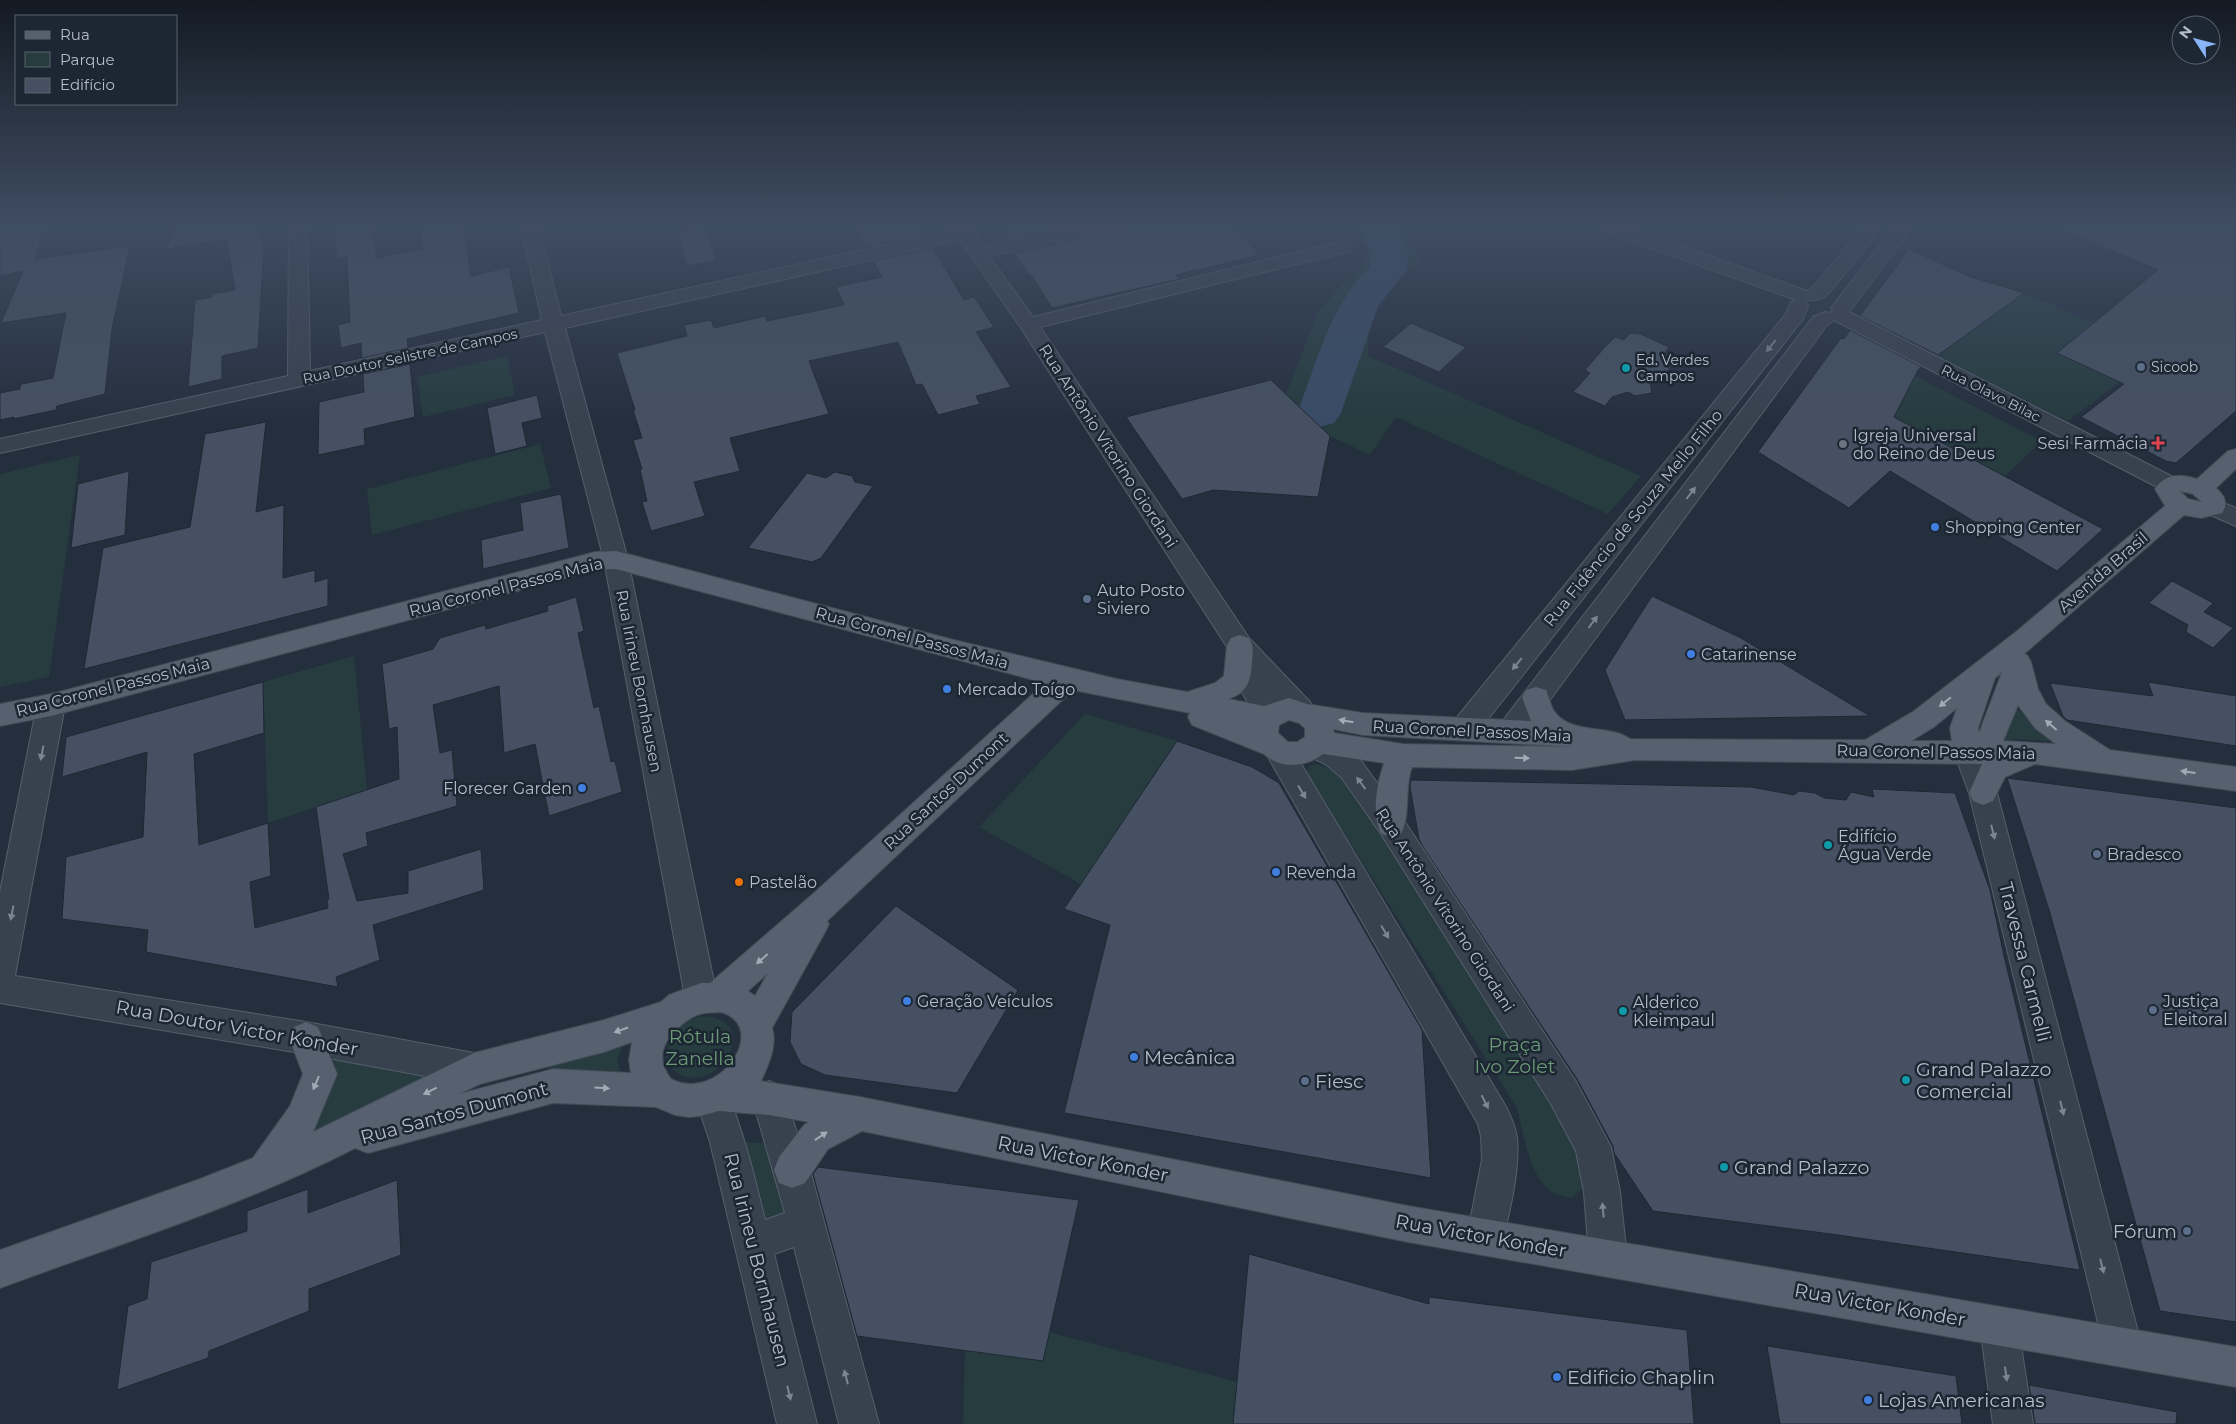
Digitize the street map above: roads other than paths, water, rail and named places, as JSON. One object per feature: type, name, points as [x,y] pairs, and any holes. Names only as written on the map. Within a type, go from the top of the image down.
[{"type":"main road","points":[[2176,495],[2201,511],[2236,456]]},
{"type":"main road","name":"Avenida Brasil","points":[[1870,751],[1924,719],[1983,672],[2022,650],[2176,495]]},
{"type":"main road","name":"Rua Coronel Passos Maia","points":[[0,715],[51,705],[587,563],[616,560],[1068,678],[1157,698],[1271,732]]},
{"type":"main road","points":[[1190,701],[1226,690],[1237,681],[1240,645]]},
{"type":"main road","points":[[1983,672],[1964,728],[1976,752],[1999,720],[2022,650]]},
{"type":"main road","points":[[2022,650],[2024,691],[2035,711],[2063,735],[2107,761]]},
{"type":"main road","name":"Rua Santos Dumont","points":[[710,997],[825,903],[1068,678]]},
{"type":"main road","points":[[1536,697],[1544,718],[1565,734]]},
{"type":"main road","name":"Rua Coronel Passos Maia","points":[[1157,698],[1190,701],[1271,732]]},
{"type":"main road","points":[[1279,711],[1304,712],[1319,727],[1320,734],[1317,744],[1308,751],[1298,754],[1271,732],[1279,711]]},
{"type":"main road","name":"Rua Coronel Passos Maia","points":[[1304,712],[1363,724],[1565,734],[1635,748],[2034,753],[2107,761],[2236,780]]},
{"type":"main road","points":[[1391,825],[1391,791],[1395,768],[1404,755],[1476,745],[1511,731]]},
{"type":"main road","name":"Rua Coronel Passos Maia","points":[[1317,744],[1404,755],[1572,759],[1635,748]]},
{"type":"main road","points":[[1983,793],[1994,770],[2034,753]]},
{"type":"main road","points":[[756,1025],[825,903]]},
{"type":"main road","points":[[710,997],[736,1001],[749,1011],[756,1025],[758,1042],[753,1060],[745,1074],[733,1085],[715,1096],[693,1101],[674,1099],[660,1091],[649,1079],[645,1063],[647,1046],[654,1029],[667,1015],[683,1004],[710,997]]},
{"type":"main road","name":"Rua Santos Dumont","points":[[0,1269],[200,1197],[311,1152],[474,1069],[604,1036],[667,1015]]},
{"type":"main road","points":[[265,1170],[302,1118],[320,1074],[306,1038]]},
{"type":"main road","points":[[753,1060],[769,1098]]},
{"type":"main road","points":[[474,1069],[553,1086]]},
{"type":"main road","name":"Rua Santos Dumont","points":[[311,1152],[553,1086],[660,1091]]},
{"type":"main road","name":"Rua Victor Konder","points":[[715,1096],[769,1098],[860,1114],[1408,1224],[2236,1367]]},
{"type":"main road","points":[[792,1170],[816,1137],[860,1114]]},
{"type":"street","points":[[299,288],[300,380]]},
{"type":"street","name":"Rua Irineu Bornhausen","points":[[545,288],[616,560],[710,997]]},
{"type":"street","name":"Rua Doutor Selistre de Campos","points":[[0,446],[554,324],[704,288]]},
{"type":"street","name":"Rua Antônio Vitorino Giordani","points":[[1002,288],[1028,324],[1240,645],[1304,712]]},
{"type":"street","points":[[1028,324],[1172,288]]},
{"type":"street","points":[[1777,288],[1805,299]]},
{"type":"street","name":"Rua Fidêncio de Souza Mello Filho","points":[[1464,729],[1796,315],[1805,299],[1822,288]]},
{"type":"street","name":"Rua Fidêncio de Souza Mello Filho","points":[[1511,731],[1820,321],[1835,314],[1855,288]]},
{"type":"street","name":"Rua Olavo Bilac","points":[[1805,299],[1807,313],[1835,314],[2176,495]]},
{"type":"street","points":[[1734,393],[1759,403]]},
{"type":"street","points":[[1680,459],[1708,470]]},
{"type":"street","points":[[2208,498],[2236,518]]},
{"type":"street","points":[[1622,533],[1651,546]]},
{"type":"street","points":[[1536,639],[1568,655]]},
{"type":"street","name":"Rua Antônio Vitorino Giordani","points":[[1240,645],[1254,689],[1271,732],[1493,1117],[1500,1136],[1500,1160],[1484,1237]]},
{"type":"street","points":[[0,974],[51,705]]},
{"type":"street","name":"Rua Antônio Vitorino Giordani","points":[[1317,744],[1352,770],[1391,825],[1563,1092],[1593,1147],[1602,1192],[1608,1258]]},
{"type":"street","name":"Travessa Carmelli","points":[[1976,752],[1983,793],[2123,1347]]},
{"type":"street","name":"Rua Doutor Victor Konder","points":[[0,988],[306,1038],[474,1069]]},
{"type":"street","name":"Rua Irineu Bornhausen","points":[[715,1096],[797,1424]]},
{"type":"street","points":[[769,1098],[792,1170],[859,1424]]},
{"type":"street","points":[[753,1244],[806,1224]]},
{"type":"street","points":[[1999,1326],[2013,1424]]},
{"type":"waterway","points":[[1319,413],[1358,306],[1371,288]]},
{"type":"place","name":"Sicoob","points":[[2141,367]]},
{"type":"place","name":"Ed. Verdes Campos","points":[[1626,368]]},
{"type":"place","name":"Sesi Farmácia","points":[[2158,443]]},
{"type":"place","name":"Igreja Universal do Reino de Deus","points":[[1843,444]]},
{"type":"place","name":"Shopping Center","points":[[1935,527]]},
{"type":"place","name":"Auto Posto Siviero","points":[[1087,599]]},
{"type":"place","name":"Catarinense","points":[[1691,654]]},
{"type":"place","name":"Mercado Toígo","points":[[947,689]]},
{"type":"place","name":"Florecer Garden","points":[[582,788]]},
{"type":"place","name":"Edifício Água Verde","points":[[1828,845]]},
{"type":"place","name":"Bradesco","points":[[2097,854]]},
{"type":"place","name":"Revenda","points":[[1276,872]]},
{"type":"place","name":"Pastelão","points":[[739,882]]},
{"type":"place","name":"Geração Veículos","points":[[907,1001]]},
{"type":"place","name":"Justiça Eleitoral","points":[[2153,1010]]},
{"type":"place","name":"Alderico Kleimpaul","points":[[1623,1011]]},
{"type":"place","name":"Mecânica","points":[[1134,1057]]},
{"type":"place","name":"Grand Palazzo Comercial","points":[[1906,1080]]},
{"type":"place","name":"Fiesc","points":[[1305,1081]]},
{"type":"place","name":"Grand Palazzo","points":[[1724,1167]]},
{"type":"place","name":"Fórum","points":[[2187,1231]]},
{"type":"place","name":"Edificio Chaplin","points":[[1557,1377]]},
{"type":"place","name":"Lojas Americanas","points":[[1868,1400]]},
{"type":"park label","name":"Rótula Zanella","points":[[700,1047]]},
{"type":"park label","name":"Praça Ivo Zolet","points":[[1515,1055]]}]
